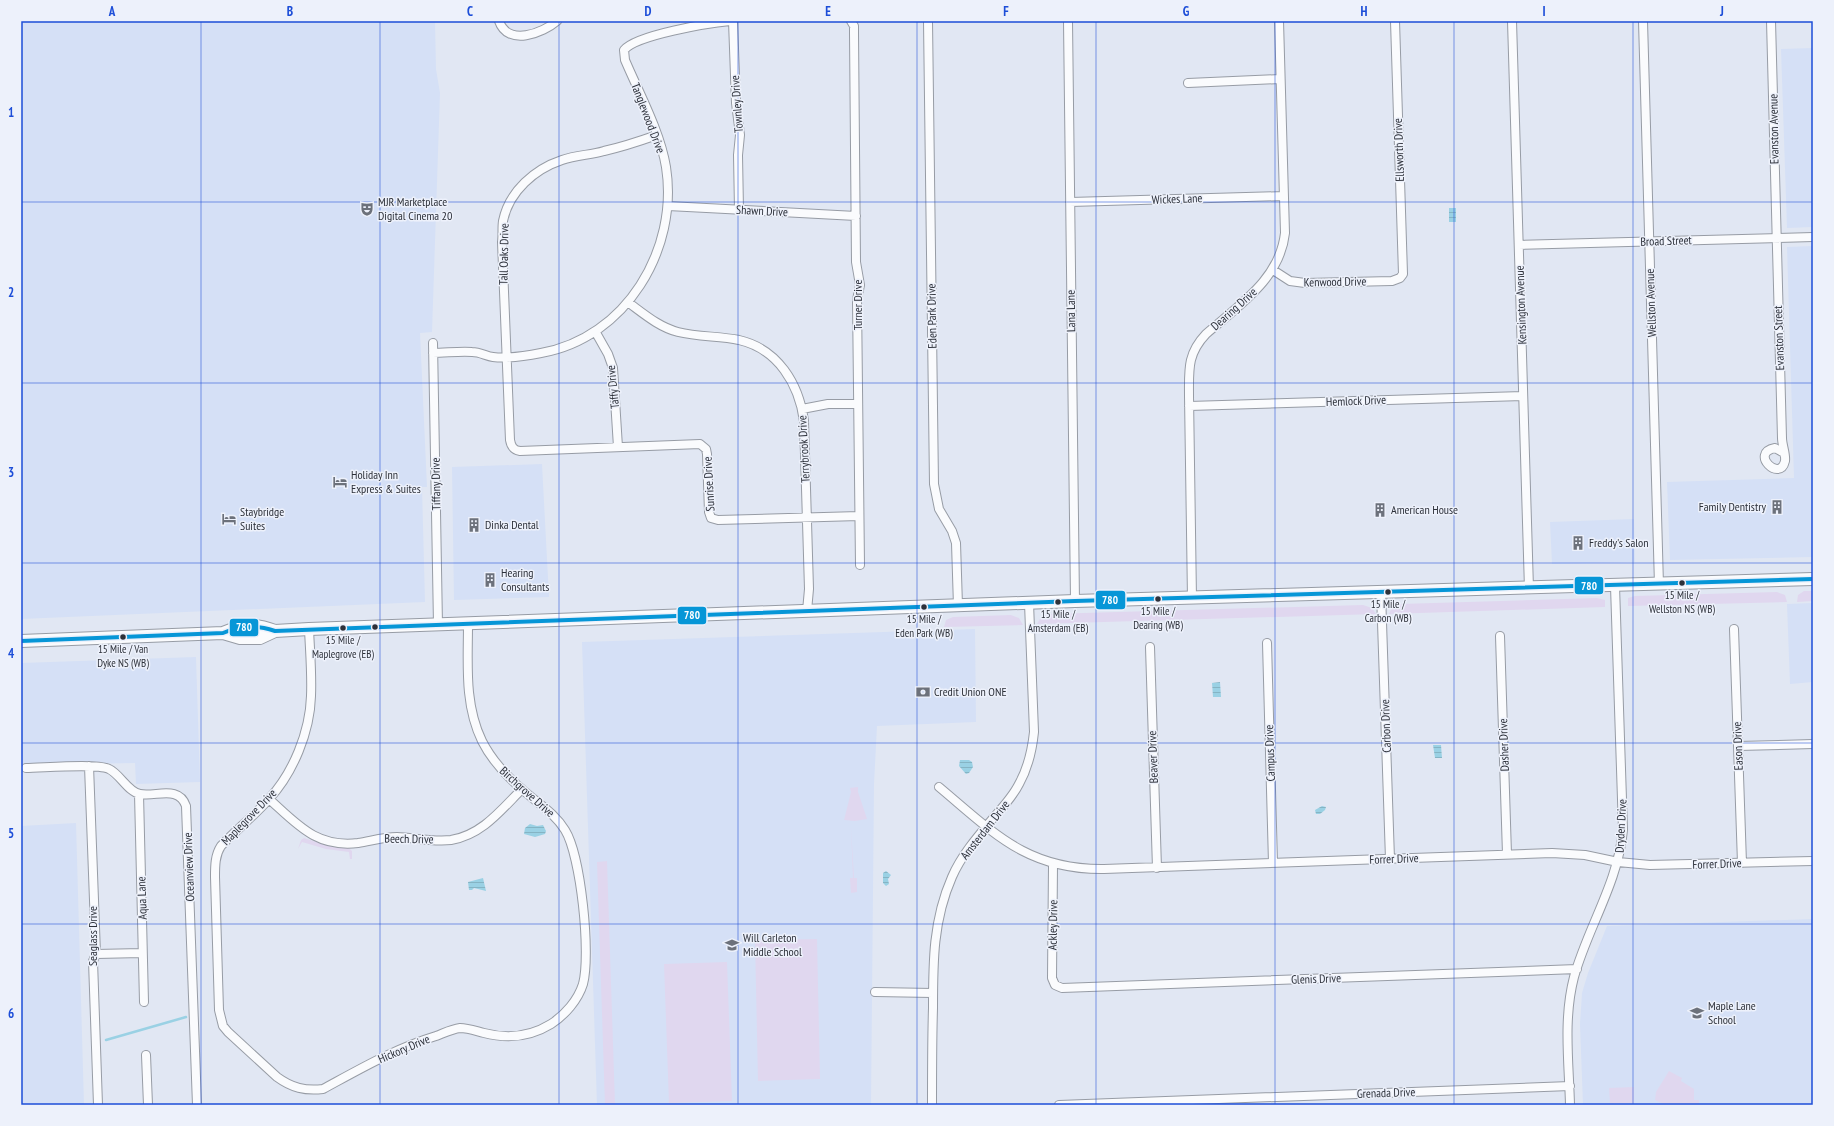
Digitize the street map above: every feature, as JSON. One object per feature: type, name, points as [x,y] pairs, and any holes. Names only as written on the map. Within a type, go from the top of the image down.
[{"type":"main road","points":[[21,640],[222,633],[240,626],[258,625],[275,631],[1075,601],[1528,589],[1813,579]]},
{"type":"street","points":[[499,21],[508,32],[520,35],[533,34],[550,27],[557,21]]},
{"type":"street","name":"Tanglewood Drive","points":[[433,353],[472,352],[492,357],[507,357],[548,351],[570,344],[595,331],[629,303],[652,264],[661,240],[668,206],[666,167],[657,135],[625,60],[624,50],[631,43],[641,40],[696,26],[730,21]]},
{"type":"street","name":"Townley Drive","points":[[733,21],[736,103],[740,135],[738,155],[739,210]]},
{"type":"street","name":"Turner Drive","points":[[851,21],[854,26],[856,262],[860,285],[857,300],[860,565]]},
{"type":"street","name":"Eden Park Drive","points":[[928,21],[934,484],[939,509],[952,531],[956,543],[958,606]]},
{"type":"street","name":"Lana Lane","points":[[1068,21],[1075,601]]},
{"type":"street","name":"Dearing Drive","points":[[1192,599],[1189,364],[1194,350],[1206,334],[1255,291],[1273,270],[1282,253],[1284,242],[1284,196],[1279,21]]},
{"type":"street","name":"Ellsworth Drive","points":[[1395,21],[1403,270],[1400,278]]},
{"type":"street","name":"Kensington Avenue","points":[[1512,21],[1524,396],[1528,589]]},
{"type":"street","name":"Wellston Avenue","points":[[1642,21],[1659,585]]},
{"type":"street","name":"Evanston Avenue","points":[[1771,21],[1776,238]]},
{"type":"street","points":[[1188,83],[1280,79]]},
{"type":"street","name":"Tall Oaks Drive","points":[[513,448],[510,440],[502,242],[503,221],[514,197],[524,182],[541,169],[551,164],[563,159],[605,151],[657,135]]},
{"type":"street","name":"Wickes Lane","points":[[1070,202],[1284,196]]},
{"type":"street","name":"Shawn Drive","points":[[668,206],[856,216]]},
{"type":"street","name":"Broad Street","points":[[1519,245],[1813,237]]},
{"type":"street","name":"Evanston Street","points":[[1776,238],[1782,438],[1784,453]]},
{"type":"street","name":"Kenwood Drive","points":[[1273,270],[1290,281],[1305,284],[1392,282],[1400,278]]},
{"type":"street","name":"Terrybrook Drive","points":[[629,303],[652,320],[678,332],[739,340],[758,348],[781,365],[789,374],[802,409],[807,517],[809,589],[808,611]]},
{"type":"street","name":"Taffy Drive","points":[[595,331],[608,354],[613,368],[618,447]]},
{"type":"street","name":"Tiffany Drive","points":[[433,343],[438,625]]},
{"type":"street","name":"Hemlock Drive","points":[[1189,406],[1524,396]]},
{"type":"street","points":[[802,409],[828,404],[858,404]]},
{"type":"street","points":[[1772,449],[1778,449],[1784,453],[1785,459],[1783,465],[1777,468],[1770,467],[1765,459],[1766,453],[1782,438]]},
{"type":"street","name":"Sunrise Drive","points":[[513,448],[520,451],[696,444],[704,446],[708,454],[708,512],[711,518],[718,520],[859,516]]},
{"type":"street","name":"Dryden Drive","points":[[1570,1105],[1568,1011],[1577,969],[1612,881],[1622,842],[1623,820],[1615,586]]},
{"type":"street","name":"Carbon Drive","points":[[1381,593],[1390,859]]},
{"type":"street","name":"Amsterdam Drive","points":[[932,1105],[935,938],[941,906],[953,875],[960,862],[986,826],[1019,785],[1031,752],[1034,732],[1029,603]]},
{"type":"street","name":"Birchgrove Drive","points":[[468,624],[469,692],[471,709],[476,725],[490,755],[501,770],[552,813],[565,830],[570,842],[582,892],[585,954],[583,984]]},
{"type":"street","name":"Maplegrove Drive","points":[[228,1032],[223,1026],[218,1010],[216,859],[220,846],[269,799],[288,773],[299,749],[308,719],[312,697],[309,629]]},
{"type":"street","name":"Eason Drive","points":[[1734,629],[1742,863]]},
{"type":"street","name":"Dasher Drive","points":[[1500,636],[1507,854]]},
{"type":"street","name":"Campus Drive","points":[[1266,643],[1273,863]]},
{"type":"street","name":"Beaver Drive","points":[[1150,647],[1156,868]]},
{"type":"street","points":[[1738,746],[1813,744]]},
{"type":"street","points":[[26,768],[89,766],[107,768],[113,771],[139,794]]},
{"type":"street","name":"Seaglass Drive","points":[[89,766],[96,954],[93,961],[98,1105]]},
{"type":"street","name":"Forrer Drive","points":[[939,787],[986,826],[1021,852],[1053,864],[1088,870],[1507,854],[1573,853],[1618,862],[1650,865],[1813,861]]},
{"type":"street","name":"Beech Drive","points":[[269,799],[293,822],[310,835],[334,843],[357,843],[396,837],[440,840],[458,838],[489,823],[522,789]]},
{"type":"street","name":"Oceanview Drive","points":[[139,794],[171,793],[179,795],[184,800],[186,806],[197,1105]]},
{"type":"street","name":"Aqua Lane","points":[[139,794],[144,1002]]},
{"type":"street","name":"Ackley Drive","points":[[1053,864],[1052,978],[1055,985]]},
{"type":"street","points":[[96,954],[142,953]]},
{"type":"street","name":"Glenis Drive","points":[[1055,985],[1062,988],[1577,969]]},
{"type":"street","name":"Hickory Drive","points":[[228,1032],[277,1078],[298,1088],[311,1090],[323,1089],[398,1049],[454,1030],[470,1029],[510,1037],[532,1034],[559,1018],[570,1007],[579,994],[583,984]]},
{"type":"street","points":[[875,992],[933,993]]},
{"type":"street","points":[[146,1055],[148,1105]]},
{"type":"street","name":"Grenada Drive","points":[[1059,1105],[1570,1086]]},
{"type":"shaded area","points":[[21,21],[435,21],[436,69],[440,93],[432,332],[420,333],[427,487],[422,487],[425,602],[21,619]]},
{"type":"shaded area","points":[[1813,48],[1813,227],[1787,228],[1781,49]]},
{"type":"shaded area","points":[[1813,246],[1813,557],[1670,560],[1667,482],[1794,478],[1787,247]]},
{"type":"shaded area","points":[[542,464],[549,597],[454,600],[452,467]]},
{"type":"shaded area","points":[[1634,519],[1635,562],[1552,564],[1550,522]]},
{"type":"shaded area","points":[[1804,591],[1813,591],[1813,601],[1797,602],[1798,595]]},
{"type":"shaded area","points":[[1777,592],[1785,595],[1787,602],[1628,606],[1628,598],[1635,596]]},
{"type":"shaded area","points":[[1597,598],[1605,600],[1605,607],[1389,614],[1392,607],[1400,604]]},
{"type":"shaded area","points":[[1813,603],[1813,682],[1790,684],[1787,604]]},
{"type":"shaded area","points":[[1363,605],[1372,608],[1376,614],[1037,624],[1041,617],[1049,614]]},
{"type":"shaded area","points":[[1011,615],[1019,618],[1023,625],[944,627],[946,620],[953,617]]},
{"type":"shaded area","name":"Will Carleton Middle School","points":[[975,629],[976,722],[877,726],[874,784],[871,1105],[597,1105],[582,642]]},
{"type":"shaded area","points":[[196,657],[200,782],[136,784],[135,763],[21,765],[21,663]]},
{"type":"shaded area","points":[[858,787],[858,792],[867,819],[855,821],[844,820],[851,792],[850,788]]},
{"type":"shaded area","points":[[76,823],[84,1105],[21,1105],[21,826]]},
{"type":"shaded area","points":[[851,827],[854,878],[857,878],[857,892],[851,893],[850,878],[853,878]]},
{"type":"shaded area","points":[[304,838],[326,845],[349,848],[352,851],[352,859],[350,859],[349,852],[326,849],[302,842],[298,849],[301,840]]},
{"type":"shaded area","points":[[607,861],[615,1105],[605,1105],[597,862]]},
{"type":"shaded area","name":"Maple Lane School","points":[[1813,919],[1813,1105],[1583,1105],[1580,1024],[1582,993],[1588,973],[1607,926]]},
{"type":"shaded area","points":[[817,939],[820,1079],[758,1081],[755,940]]},
{"type":"shaded area","points":[[727,962],[732,1101],[669,1103],[664,964]]},
{"type":"shaded area","points":[[1669,1071],[1682,1078],[1681,1081],[1694,1089],[1694,1100],[1699,1100],[1699,1105],[1665,1105],[1655,1100],[1656,1092]]},
{"type":"shaded area","points":[[1634,1087],[1634,1103],[1610,1104],[1609,1088]]},
{"type":"water","points":[[1449,208],[1456,208],[1456,222],[1449,222]]},
{"type":"water","points":[[1220,682],[1221,697],[1213,697],[1212,683]]},
{"type":"water","points":[[1433,745],[1441,745],[1442,758],[1435,758]]},
{"type":"water","points":[[960,760],[969,760],[972,762],[973,767],[969,773],[966,774],[959,766]]},
{"type":"water","points":[[1322,806],[1326,807],[1325,810],[1320,814],[1316,814],[1315,810]]},
{"type":"water","points":[[530,824],[537,826],[543,825],[546,831],[545,834],[535,837],[524,834],[525,828]]},
{"type":"water","points":[[886,871],[891,875],[888,879],[889,884],[886,886],[883,883],[883,873]]},
{"type":"water","points":[[483,878],[486,891],[474,888],[469,890],[468,882]]},
{"type":"waterway","points":[[106,1040],[186,1017]]},
{"type":"transit line","name":"780","points":[[21,641],[223,633],[243,627],[255,627],[275,631],[1075,601],[1813,579]]},
{"type":"place","name":"MJR Marketplace Digital Cinema 20","points":[[367,209]]},
{"type":"place","name":"Holiday Inn Express & Suites","points":[[340,482]]},
{"type":"place","name":"Family Dentistry","points":[[1777,507]]},
{"type":"place","name":"American House","points":[[1380,510]]},
{"type":"place","name":"Staybridge Suites","points":[[229,519]]},
{"type":"place","name":"Dinka Dental","points":[[474,525]]},
{"type":"place","name":"Freddy's Salon","points":[[1578,543]]},
{"type":"place","name":"Hearing Consultants","points":[[490,580]]},
{"type":"place","name":"15 Mile / Wellston NS (WB)","points":[[1682,583]]},
{"type":"place","name":"15 Mile / Carbon (WB)","points":[[1388,592]]},
{"type":"place","name":"15 Mile / Dearing (WB)","points":[[1158,599]]},
{"type":"place","name":"15 Mile / Amsterdam (EB)","points":[[1058,602]]},
{"type":"place","name":"15 Mile / Eden Park (WB)","points":[[924,607]]},
{"type":"place","name":"15 Mile / Maplegrove (EB)","points":[[343,628]]},
{"type":"place","name":"15 Mile / Van Dyke NS (WB)","points":[[123,637]]},
{"type":"place","name":"Credit Union ONE","points":[[923,692]]},
{"type":"place","name":"Will Carleton Middle School","points":[[732,945]]},
{"type":"place","name":"Maple Lane School","points":[[1697,1013]]}]
